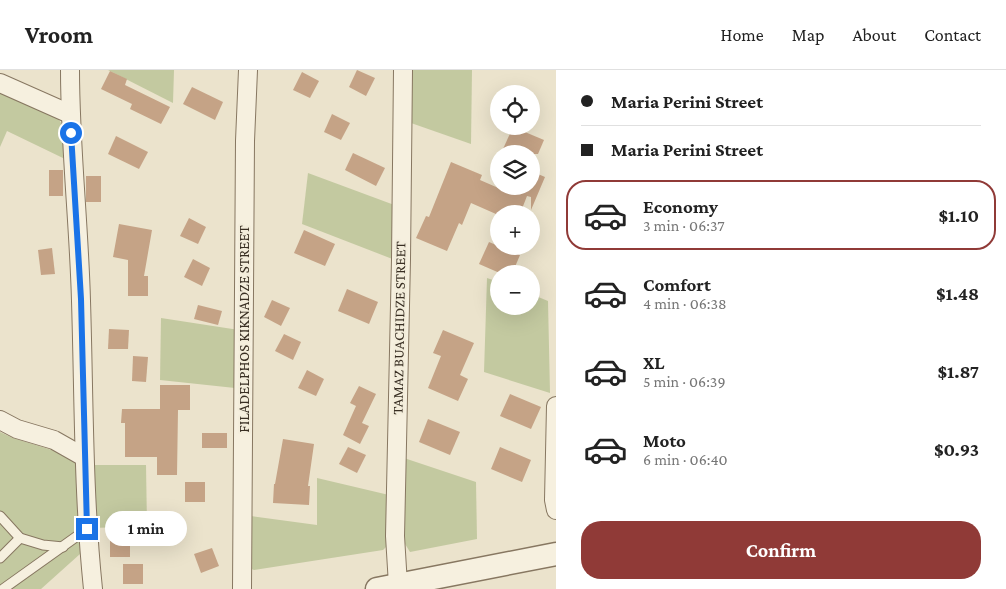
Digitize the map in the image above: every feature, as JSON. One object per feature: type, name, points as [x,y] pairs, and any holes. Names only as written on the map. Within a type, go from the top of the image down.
[{"type":"street","points":[[70,70],[70,114],[81,299],[87,529],[93,589]]},
{"type":"street","name":"FILADELPHOS KIKNADZE STREET","points":[[242,589],[245,140],[248,70]]},
{"type":"street","name":"TAMAZ BUACHIDZE STREET","points":[[387,587],[395,536],[403,70]]},
{"type":"street","points":[[0,83],[70,114]]},
{"type":"street","points":[[556,406],[554,500],[556,510]]},
{"type":"street","points":[[0,420],[18,429],[54,440],[84,457]]},
{"type":"street","points":[[387,587],[556,554]]},
{"type":"lane","points":[[0,516],[20,538],[43,545],[63,546]]},
{"type":"lane","points":[[3,589],[87,529]]},
{"type":"lane","points":[[0,558],[20,538]]},
{"type":"green space","points":[[108,70],[174,70],[173,103]]},
{"type":"green space","points":[[411,70],[472,70],[471,144],[411,123]]},
{"type":"green space","points":[[0,87],[58,118],[65,130],[65,159],[7,131],[0,147]]},
{"type":"green space","points":[[308,173],[397,206],[395,260],[302,224]]},
{"type":"green space","points":[[487,278],[490,279],[490,315],[540,315],[540,298],[548,301],[550,393],[484,372]]},
{"type":"green space","points":[[161,318],[239,330],[235,388],[160,380]]},
{"type":"green space","points":[[0,432],[13,438],[78,458],[80,554],[41,589],[0,589]]},
{"type":"green space","points":[[404,458],[476,482],[477,539],[410,552],[402,539]]},
{"type":"green space","points":[[92,465],[146,465],[147,526],[93,528]]},
{"type":"green space","points":[[317,478],[389,495],[386,547],[383,550],[254,570],[249,568],[251,516],[317,525]]},
{"type":"building","points":[[357,70],[375,78],[366,96],[349,87]]},
{"type":"building","points":[[110,71],[127,79],[125,85],[170,107],[161,124],[130,109],[132,104],[101,89]]},
{"type":"building","points":[[302,72],[319,81],[310,98],[293,90]]},
{"type":"building","points":[[192,87],[223,102],[215,120],[183,104]]},
{"type":"building","points":[[332,114],[350,123],[341,140],[324,132]]},
{"type":"building","points":[[509,135],[532,135],[544,140],[540,149],[540,145],[505,145]]},
{"type":"building","points":[[116,136],[148,152],[139,169],[108,154]]},
{"type":"building","points":[[353,153],[385,168],[376,186],[345,170]]},
{"type":"building","points":[[451,162],[482,175],[480,180],[490,184],[490,195],[537,195],[533,205],[531,205],[531,197],[527,196],[524,205],[490,205],[490,211],[471,203],[462,225],[459,223],[447,251],[416,238],[426,216],[429,217]]},
{"type":"building","points":[[49,170],[63,170],[63,196],[49,196]]},
{"type":"building","points":[[540,175],[545,177],[540,189]]},
{"type":"building","points":[[86,176],[101,176],[101,202],[86,202]]},
{"type":"building","points":[[189,218],[206,227],[198,244],[180,236]]},
{"type":"building","points":[[119,224],[152,230],[144,276],[148,276],[148,296],[128,296],[128,260],[113,257]]},
{"type":"building","points":[[304,230],[335,244],[325,266],[294,253]]},
{"type":"building","points":[[489,242],[490,255],[520,255],[516,265],[490,265],[490,269],[479,264]]},
{"type":"building","points":[[52,248],[55,274],[41,275],[38,250]]},
{"type":"building","points":[[193,259],[210,268],[202,286],[184,277]]},
{"type":"building","points":[[347,289],[378,302],[369,324],[338,311]]},
{"type":"building","points":[[272,300],[290,308],[281,326],[264,317]]},
{"type":"building","points":[[198,305],[222,311],[218,325],[194,319]]},
{"type":"building","points":[[109,329],[129,330],[128,349],[108,349]]},
{"type":"building","points":[[443,330],[474,343],[460,375],[468,379],[458,401],[428,388],[441,356],[433,353]]},
{"type":"building","points":[[284,334],[301,342],[293,360],[275,351]]},
{"type":"building","points":[[133,356],[148,357],[146,382],[132,381]]},
{"type":"building","points":[[307,370],[324,379],[316,396],[298,388]]},
{"type":"building","points":[[160,385],[190,385],[190,410],[178,410],[177,475],[157,475],[157,457],[125,457],[125,423],[121,423],[122,409],[160,409]]},
{"type":"building","points":[[359,386],[376,394],[362,423],[369,426],[360,444],[343,435],[356,406],[350,403]]},
{"type":"building","points":[[510,394],[541,407],[531,429],[500,416]]},
{"type":"building","points":[[428,419],[460,432],[450,455],[419,442]]},
{"type":"building","points":[[202,433],[227,433],[227,448],[202,448]]},
{"type":"building","points":[[283,439],[314,444],[308,486],[310,486],[309,505],[273,503],[274,484]]},
{"type":"building","points":[[348,447],[366,455],[357,473],[339,464]]},
{"type":"building","points":[[500,447],[531,460],[522,482],[491,469]]},
{"type":"building","points":[[185,482],[205,482],[205,502],[185,502]]},
{"type":"building","points":[[110,537],[130,538],[130,557],[110,557]]},
{"type":"building","points":[[212,548],[219,566],[201,573],[194,554]]},
{"type":"building","points":[[123,564],[143,564],[143,584],[123,584]]},
{"type":"route","points":[[71,133],[81,299],[87,529]]}]
